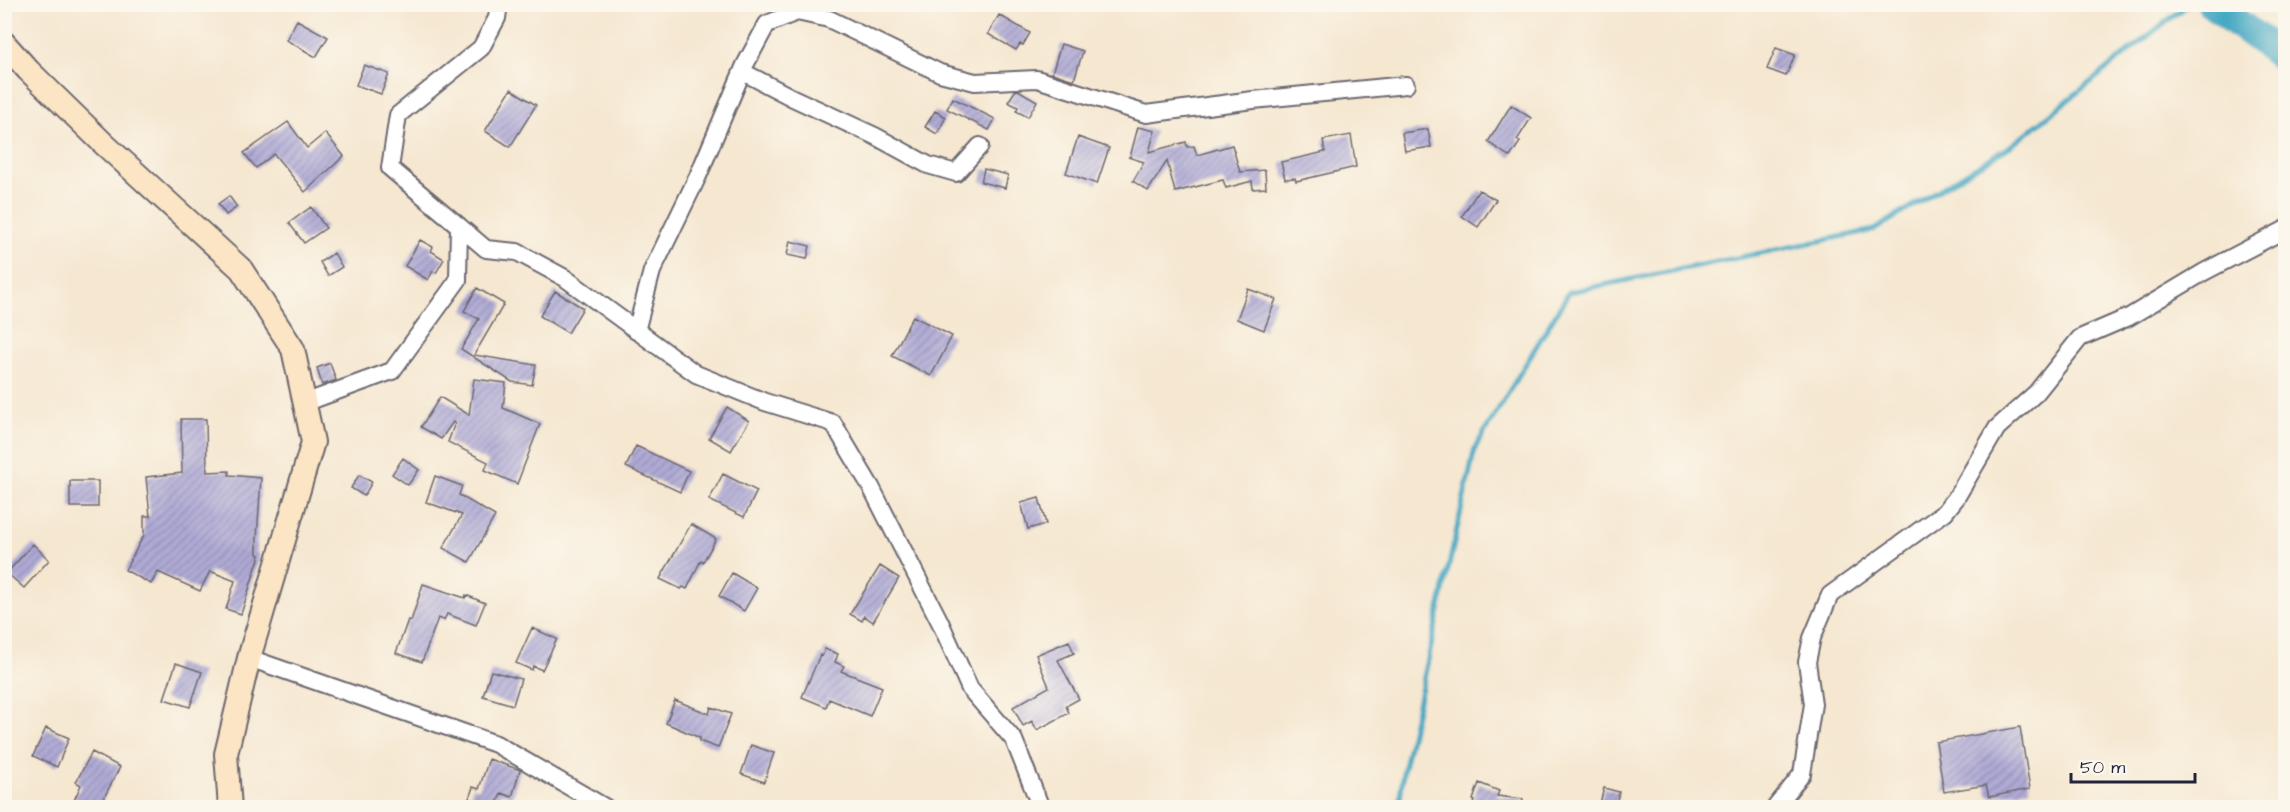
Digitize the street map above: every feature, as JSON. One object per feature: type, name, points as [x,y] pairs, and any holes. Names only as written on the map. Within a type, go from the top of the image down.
[{"type":"street","points":[[499,4],[497,18],[481,48],[399,115],[390,168],[486,249],[517,252],[565,278],[696,374],[765,402],[833,423],[872,487],[940,622],[970,689],[1014,740],[1041,807]]},
{"type":"street","points":[[636,331],[652,271],[703,165],[742,72],[767,24],[798,12],[829,19],[940,73],[975,82],[1037,79],[1146,114],[1253,100],[1406,85]]},
{"type":"street","points":[[4,43],[28,70],[104,144],[240,269],[293,349],[313,442],[249,658],[226,754],[230,807]]},
{"type":"street","points":[[742,72],[875,136],[928,165],[956,173],[980,146]]},
{"type":"street","points":[[304,403],[392,371],[458,280],[459,226]]},
{"type":"street","points":[[1775,807],[1802,774],[1813,704],[1807,662],[1812,638],[1830,595],[1945,512],[1956,498],[1997,428],[2036,393],[2080,338],[2129,317],[2204,272],[2286,229]]},
{"type":"street","points":[[249,658],[496,744],[606,807]]},
{"type":"building","points":[[999,15],[1030,33],[1023,45],[1020,44],[1016,50],[988,34]]},
{"type":"building","points":[[297,20],[328,37],[316,57],[286,40]]},
{"type":"building","points":[[1061,44],[1083,51],[1074,80],[1052,73]]},
{"type":"building","points":[[1776,48],[1795,55],[1786,76],[1767,69]]},
{"type":"building","points":[[364,65],[389,74],[381,94],[356,85]]},
{"type":"building","points":[[511,89],[536,105],[510,147],[485,131]]},
{"type":"building","points":[[1018,90],[1037,101],[1028,117],[1016,111],[1018,107],[1008,102]]},
{"type":"building","points":[[953,98],[995,119],[989,130],[947,109]]},
{"type":"building","points":[[1511,105],[1531,118],[1517,140],[1520,142],[1510,157],[1488,142]]},
{"type":"building","points":[[935,111],[946,117],[937,134],[925,127]]},
{"type":"building","points":[[288,122],[307,148],[325,133],[344,156],[305,192],[274,154],[256,168],[244,153]]},
{"type":"building","points":[[1138,127],[1155,131],[1149,152],[1186,142],[1187,147],[1194,146],[1197,155],[1232,145],[1240,172],[1265,170],[1266,188],[1253,189],[1252,181],[1226,188],[1223,180],[1175,192],[1167,161],[1148,191],[1133,181],[1144,162],[1128,157],[1130,157]]},
{"type":"building","points":[[1428,129],[1431,147],[1405,151],[1402,133]]},
{"type":"building","points":[[1351,135],[1356,167],[1296,181],[1295,178],[1285,179],[1281,162],[1325,152],[1323,140]]},
{"type":"building","points":[[1078,137],[1109,148],[1097,184],[1066,173]]},
{"type":"building","points":[[984,169],[1008,175],[1005,188],[981,182]]},
{"type":"building","points":[[1479,190],[1496,200],[1478,227],[1462,216]]},
{"type":"building","points":[[229,196],[237,207],[226,215],[218,204]]},
{"type":"building","points":[[311,207],[326,228],[304,243],[289,223]]},
{"type":"building","points":[[420,240],[433,247],[431,251],[444,259],[436,273],[433,271],[428,280],[405,266]]},
{"type":"building","points":[[790,241],[810,246],[807,259],[787,255]]},
{"type":"building","points":[[334,253],[342,267],[328,276],[320,262]]},
{"type":"building","points":[[477,288],[504,304],[474,355],[536,365],[532,385],[512,382],[461,349],[479,319],[464,311]]},
{"type":"building","points":[[1248,289],[1276,299],[1264,330],[1237,319]]},
{"type":"building","points":[[555,291],[583,308],[568,333],[540,316]]},
{"type":"building","points":[[913,316],[952,336],[931,376],[892,356]]},
{"type":"building","points":[[330,363],[336,380],[322,385],[317,368]]},
{"type":"building","points":[[474,379],[506,383],[503,408],[540,424],[517,484],[485,470],[488,462],[448,442],[455,423],[453,422],[441,439],[421,427],[440,397],[469,415]]},
{"type":"building","points":[[727,407],[749,421],[731,451],[709,438]]},
{"type":"building","points":[[181,419],[206,419],[207,472],[229,471],[229,475],[261,478],[257,538],[257,554],[260,555],[241,614],[226,609],[235,581],[210,571],[200,591],[158,572],[151,584],[125,570],[144,535],[144,516],[150,516],[146,477],[182,473]]},
{"type":"building","points":[[636,446],[689,471],[680,492],[626,467]]},
{"type":"building","points":[[403,458],[419,470],[408,485],[392,474]]},
{"type":"building","points":[[723,474],[757,491],[744,517],[709,500]]},
{"type":"building","points":[[359,475],[372,482],[364,496],[351,488]]},
{"type":"building","points":[[435,476],[462,486],[459,495],[495,516],[469,562],[443,548],[462,515],[426,502]]},
{"type":"building","points":[[70,481],[98,481],[98,507],[70,507]]},
{"type":"building","points":[[1039,498],[1046,524],[1028,529],[1021,503]]},
{"type":"building","points":[[691,524],[716,539],[703,562],[701,560],[687,589],[683,587],[681,589],[660,579]]},
{"type":"building","points":[[33,544],[49,560],[24,588],[7,573]]},
{"type":"building","points":[[880,566],[899,578],[873,622],[864,616],[862,621],[850,614]]},
{"type":"building","points":[[732,573],[757,588],[744,611],[719,596]]},
{"type":"building","points":[[423,584],[465,598],[466,595],[485,603],[476,625],[447,614],[444,620],[438,618],[422,662],[396,653],[408,620],[411,621]]},
{"type":"building","points":[[532,628],[557,639],[542,670],[533,666],[532,670],[516,663]]},
{"type":"building","points":[[1069,641],[1074,653],[1058,660],[1079,699],[1066,706],[1069,713],[1037,730],[1032,721],[1023,726],[1013,707],[1049,687],[1036,655]]},
{"type":"building","points":[[825,649],[838,654],[835,662],[844,666],[841,671],[882,687],[870,716],[829,699],[826,707],[802,697],[820,655],[822,656]]},
{"type":"building","points":[[176,663],[202,672],[190,707],[164,699]]},
{"type":"building","points":[[491,671],[521,679],[513,705],[483,696]]},
{"type":"building","points":[[675,700],[709,714],[711,707],[731,714],[718,748],[699,741],[700,738],[666,723]]},
{"type":"building","points":[[2020,727],[2030,789],[1989,797],[1986,785],[1944,792],[1936,742]]},
{"type":"building","points":[[46,728],[69,738],[57,767],[33,756]]},
{"type":"building","points":[[751,745],[774,753],[764,782],[741,774]]},
{"type":"building","points":[[92,752],[120,767],[99,807],[71,807],[81,785],[76,782]]},
{"type":"building","points":[[489,759],[520,770],[512,797],[501,793],[496,807],[466,807],[473,787],[479,789]]},
{"type":"building","points":[[1479,783],[1499,791],[1497,796],[1523,799],[1522,807],[1473,807]]},
{"type":"building","points":[[1604,788],[1619,792],[1615,807],[1599,807]]},
{"type":"waterway","points":[[1399,808],[1403,772],[1475,448],[1569,292],[1874,230],[2012,145],[2188,4]]},
{"type":"waterway","points":[[2212,4],[2286,59]]}]
